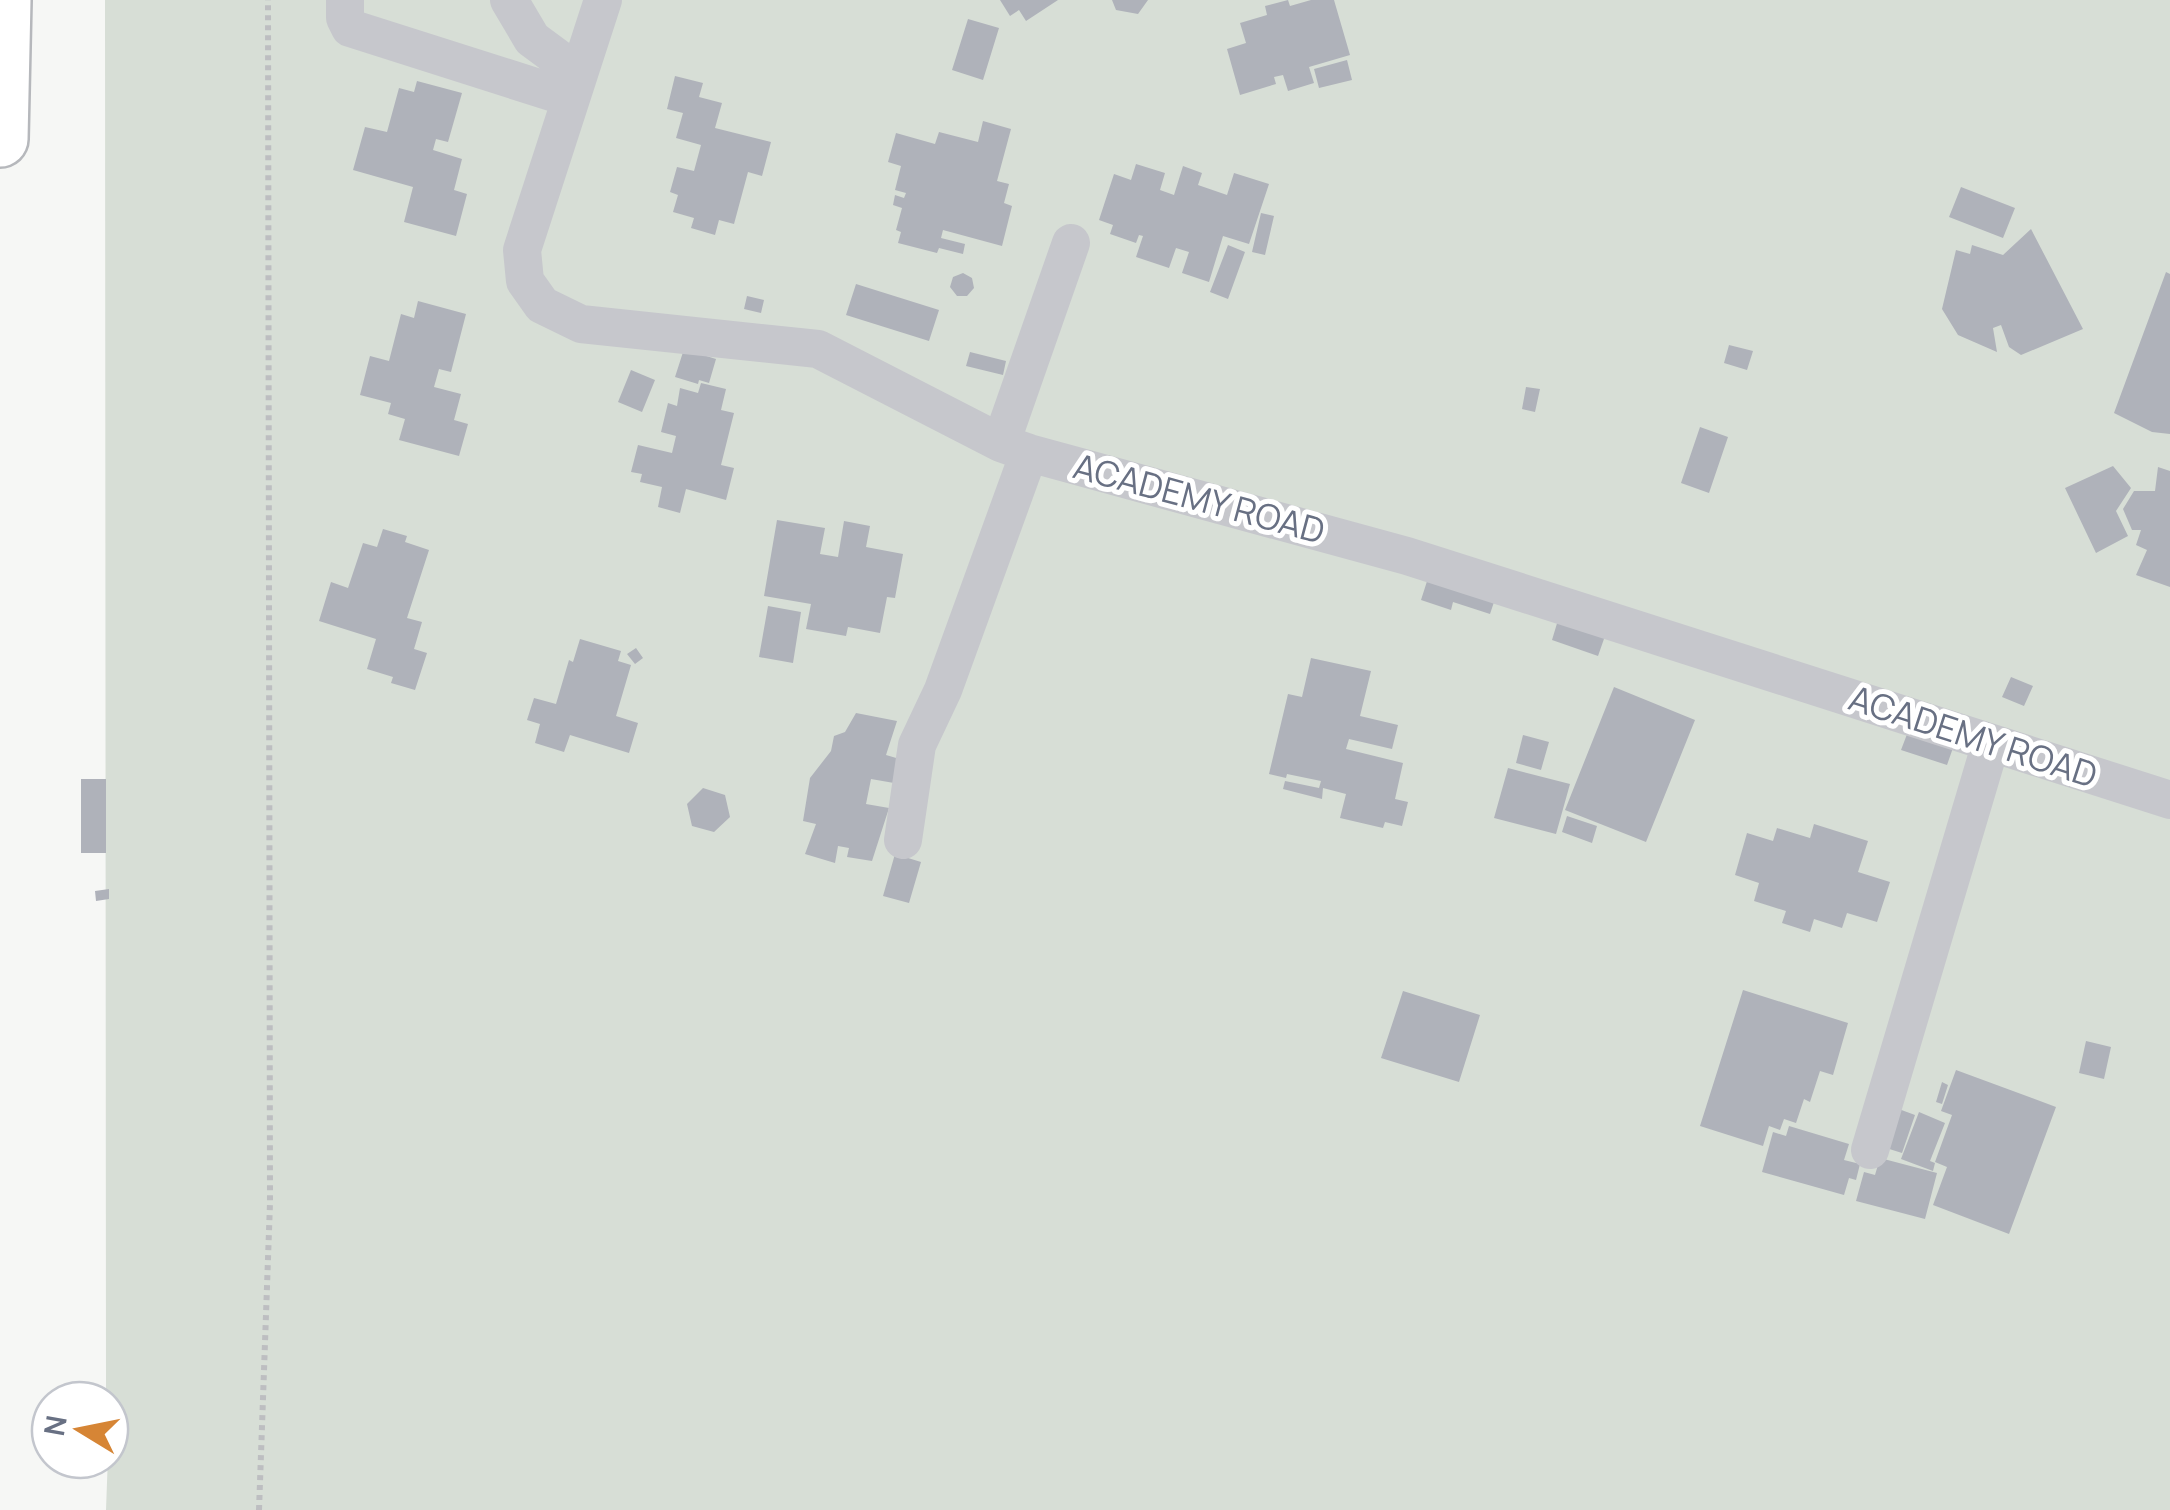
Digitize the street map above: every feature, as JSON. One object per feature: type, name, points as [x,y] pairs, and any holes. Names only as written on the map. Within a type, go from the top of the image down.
[{"type":"highway","points":[[0,139],[3,0]]},
{"type":"street","points":[[345,0],[345,18],[350,28],[574,86]]},
{"type":"street","points":[[510,0],[532,39],[574,86]]},
{"type":"street","name":"ACADEMY ROAD","points":[[603,0],[522,250],[526,281],[542,305],[582,324],[818,349],[1015,448],[1407,556],[2170,800]]},
{"type":"street","points":[[903,840],[917,745],[944,690],[1071,244]]},
{"type":"street","points":[[1870,1150],[1990,743]]},
{"type":"path","points":[[258,1510],[270,1202],[268,0]]},
{"type":"shaded area","points":[[105,0],[2170,0],[2170,1510],[106,1510],[107,1480],[130,1480],[130,1380],[106,1380]]},
{"type":"building","points":[[1000,0],[1058,0],[1026,21],[1019,10],[1010,16]]},
{"type":"building","points":[[1112,0],[1148,0],[1138,14],[1116,10]]},
{"type":"building","points":[[1288,0],[1290,6],[1311,0],[1334,0],[1350,55],[1309,67],[1314,83],[1288,91],[1283,75],[1274,77],[1276,84],[1240,95],[1227,49],[1246,43],[1240,23],[1267,15],[1265,6]]},
{"type":"building","points":[[968,19],[999,28],[983,80],[952,70]]},
{"type":"building","points":[[1347,60],[1352,80],[1319,88],[1314,69]]},
{"type":"building","points":[[675,76],[703,83],[699,97],[722,103],[715,128],[771,142],[762,176],[748,172],[734,224],[719,220],[715,235],[691,228],[694,218],[673,212],[678,195],[670,192],[677,167],[694,171],[701,145],[676,138],[683,113],[667,109]]},
{"type":"building","points":[[417,81],[462,93],[448,142],[436,139],[433,150],[462,159],[454,190],[467,194],[456,236],[404,222],[413,187],[353,170],[365,127],[387,132],[399,88],[414,92]]},
{"type":"building","points":[[983,121],[1011,129],[997,181],[1009,184],[1004,203],[1012,206],[1002,246],[943,230],[941,238],[965,244],[963,254],[939,248],[937,253],[898,243],[901,232],[896,230],[902,208],[893,205],[895,195],[904,198],[906,193],[895,190],[901,166],[888,162],[896,133],[935,144],[939,132],[978,142]]},
{"type":"building","points":[[1136,164],[1165,173],[1160,190],[1174,195],[1183,166],[1202,173],[1198,185],[1227,195],[1234,173],[1269,184],[1249,244],[1223,236],[1209,282],[1182,273],[1189,252],[1176,248],[1169,268],[1136,257],[1143,236],[1139,235],[1136,243],[1110,234],[1113,225],[1099,220],[1114,174],[1131,180]]},
{"type":"building","points":[[1961,187],[2015,208],[2003,238],[1949,217]]},
{"type":"building","points":[[1261,213],[1274,216],[1265,255],[1252,252]]},
{"type":"building","points":[[2031,229],[2083,329],[2021,355],[2009,347],[2001,325],[1993,328],[1997,352],[1958,335],[1942,309],[1956,250],[1970,254],[1972,245],[2003,255]]},
{"type":"building","points":[[1228,245],[1245,252],[1228,299],[1210,292]]},
{"type":"building","points":[[2166,272],[2170,274],[2170,434],[2152,432],[2114,413]]},
{"type":"building","points":[[963,273],[972,278],[974,288],[967,296],[957,296],[950,287],[953,277]]},
{"type":"building","points":[[856,284],[939,310],[929,341],[846,315]]},
{"type":"building","points":[[747,296],[764,300],[761,313],[744,309]]},
{"type":"building","points":[[418,301],[466,314],[451,372],[439,369],[434,387],[461,394],[454,420],[468,424],[459,456],[399,440],[405,419],[388,414],[391,403],[360,395],[370,356],[389,361],[401,314],[414,318]]},
{"type":"building","points":[[1729,345],[1753,351],[1747,370],[1724,363]]},
{"type":"building","points":[[684,349],[716,359],[709,383],[675,377]]},
{"type":"building","points":[[970,352],[1006,361],[1003,375],[966,366]]},
{"type":"building","points":[[631,370],[655,380],[642,412],[618,402]]},
{"type":"building","points":[[701,383],[726,389],[721,410],[734,413],[721,465],[734,468],[726,500],[686,489],[680,513],[658,507],[662,487],[640,482],[642,474],[631,472],[638,445],[672,453],[676,436],[661,432],[668,403],[677,406],[680,388],[698,393]]},
{"type":"building","points":[[1526,387],[1540,389],[1535,412],[1522,409]]},
{"type":"building","points":[[1700,427],[1728,437],[1709,493],[1681,483]]},
{"type":"building","points":[[2113,466],[2131,488],[2116,511],[2128,536],[2096,553],[2065,488]]},
{"type":"building","points":[[2158,467],[2170,471],[2170,587],[2136,575],[2147,550],[2136,545],[2141,530],[2132,530],[2123,509],[2134,491],[2155,491]]},
{"type":"building","points":[[777,520],[825,528],[820,554],[838,557],[844,521],[870,526],[866,547],[903,554],[895,598],[887,597],[880,633],[848,627],[846,636],[806,629],[811,604],[764,596]]},
{"type":"building","points":[[383,529],[407,536],[405,542],[429,550],[407,618],[422,622],[414,649],[427,653],[415,690],[391,683],[393,677],[367,669],[376,639],[319,621],[331,582],[348,588],[363,543],[377,547]]},
{"type":"building","points":[[1429,575],[1496,596],[1490,614],[1453,602],[1451,610],[1421,600]]},
{"type":"building","points":[[768,606],[801,612],[793,663],[759,657]]},
{"type":"building","points":[[1558,620],[1605,636],[1598,656],[1552,640]]},
{"type":"building","points":[[580,639],[621,651],[618,661],[631,665],[616,716],[638,723],[629,753],[570,735],[564,752],[535,743],[540,724],[527,720],[534,698],[556,704],[569,660],[573,662]]},
{"type":"building","points":[[636,648],[643,658],[635,664],[627,654]]},
{"type":"building","points":[[1311,658],[1371,671],[1360,716],[1398,725],[1392,749],[1349,739],[1346,749],[1403,763],[1395,799],[1408,802],[1402,826],[1385,822],[1383,828],[1340,818],[1346,794],[1323,788],[1322,799],[1283,789],[1285,781],[1319,788],[1321,781],[1269,774],[1288,694],[1302,697]]},
{"type":"building","points":[[2011,677],[2033,686],[2024,706],[2002,697]]},
{"type":"building","points":[[1614,687],[1695,720],[1646,842],[1565,810]]},
{"type":"building","points":[[856,713],[897,721],[886,755],[903,760],[894,783],[871,779],[866,804],[889,808],[872,861],[847,857],[849,848],[838,846],[835,863],[805,854],[816,824],[803,821],[810,778],[831,751],[834,736],[845,732]]},
{"type":"building","points":[[1909,729],[1954,745],[1947,765],[1901,750]]},
{"type":"building","points":[[1523,735],[1549,742],[1541,770],[1516,763]]},
{"type":"building","points":[[1508,768],[1570,784],[1556,834],[1494,818]]},
{"type":"building","points":[[81,779],[106,779],[106,853],[81,853]]},
{"type":"building","points":[[703,788],[725,795],[730,817],[714,832],[692,826],[687,804]]},
{"type":"building","points":[[1567,816],[1597,826],[1592,843],[1562,832]]},
{"type":"building","points":[[1814,824],[1868,841],[1858,872],[1890,882],[1877,922],[1847,913],[1842,928],[1814,919],[1810,932],[1782,923],[1786,911],[1754,901],[1759,883],[1735,875],[1747,833],[1773,841],[1777,828],[1810,838]]},
{"type":"building","points":[[895,854],[921,862],[909,903],[883,896]]},
{"type":"building","points":[[109,889],[109,899],[96,901],[95,891]]},
{"type":"building","points":[[1743,990],[1848,1023],[1833,1075],[1820,1071],[1810,1102],[1804,1099],[1796,1123],[1784,1119],[1780,1130],[1769,1126],[1763,1146],[1700,1126]]},
{"type":"building","points":[[1403,991],[1480,1015],[1459,1082],[1381,1058]]},
{"type":"building","points":[[2086,1041],[2111,1047],[2104,1079],[2079,1073]]},
{"type":"building","points":[[1956,1070],[2056,1107],[2009,1234],[1933,1205],[1947,1167],[1935,1162],[1952,1115],[1941,1111]]},
{"type":"building","points":[[1942,1082],[1948,1085],[1942,1104],[1936,1102]]},
{"type":"building","points":[[1896,1108],[1915,1115],[1902,1153],[1883,1147]]},
{"type":"building","points":[[1919,1112],[1945,1123],[1930,1161],[1935,1163],[1933,1171],[1901,1159]]},
{"type":"building","points":[[1789,1126],[1849,1144],[1844,1160],[1860,1164],[1856,1180],[1849,1178],[1844,1195],[1762,1172],[1773,1132],[1786,1136]]},
{"type":"building","points":[[1880,1158],[1937,1173],[1925,1219],[1856,1201],[1864,1172],[1875,1175]]}]
